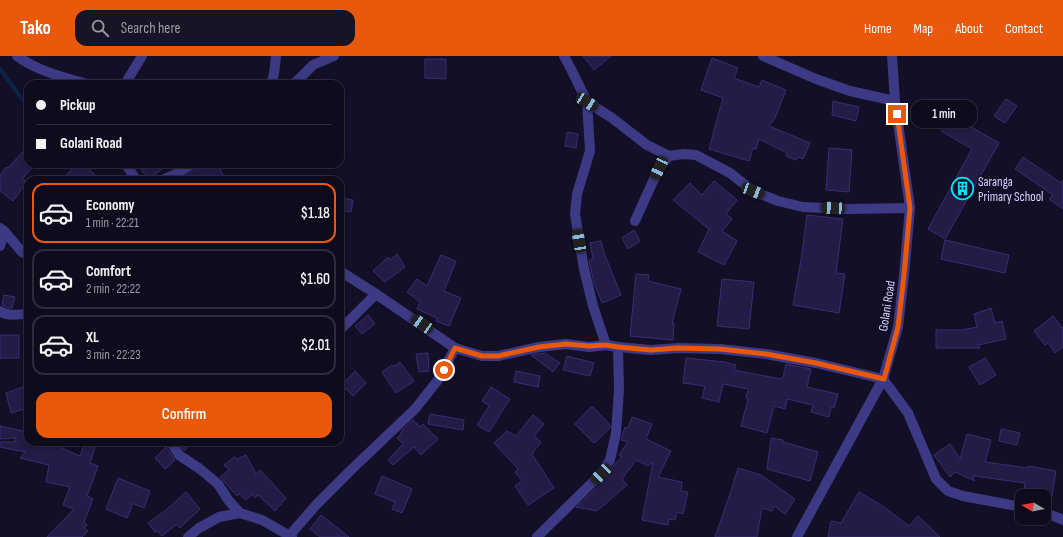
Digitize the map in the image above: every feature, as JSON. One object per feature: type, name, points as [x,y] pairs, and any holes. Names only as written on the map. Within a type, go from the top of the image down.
[{"type":"street","points":[[17,56],[26,63],[74,80]]},
{"type":"street","points":[[127,80],[142,56]]},
{"type":"street","points":[[272,80],[276,56]]},
{"type":"street","points":[[298,80],[313,65],[334,56]]},
{"type":"street","points":[[564,56],[587,102],[590,151],[577,194],[575,214],[584,269],[593,306],[606,345]]},
{"type":"street","points":[[763,56],[816,79],[850,91],[895,101]]},
{"type":"street","name":"Golani Road","points":[[797,537],[884,379],[898,327],[910,208],[895,101],[892,56]]},
{"type":"street","points":[[587,102],[612,118],[647,145],[669,156],[683,154],[696,155],[730,173],[753,191],[778,200],[803,206],[848,209],[910,208]]},
{"type":"street","points":[[635,221],[659,168],[669,156]]},
{"type":"street","points":[[172,176],[185,168]]},
{"type":"street","points":[[0,246],[2,230]]},
{"type":"street","points":[[2,230],[24,253]]},
{"type":"street","points":[[344,274],[455,348],[482,356],[498,356],[539,347],[566,344],[589,346],[606,345],[651,350],[678,348],[720,349],[766,354],[816,363],[884,379],[908,413],[936,478],[948,490],[963,496],[1015,506]]},
{"type":"street","points":[[344,326],[376,294]]},
{"type":"street","points":[[0,311],[10,315],[24,314]]},
{"type":"street","points":[[538,537],[601,474],[610,460],[616,433],[619,390],[618,347]]},
{"type":"street","points":[[188,537],[219,517],[240,513],[262,520],[291,536],[326,495],[416,409],[438,380],[455,348]]},
{"type":"street","points":[[173,446],[179,455],[200,469],[218,484],[240,513]]},
{"type":"street","points":[[1051,515],[1063,520]]},
{"type":"building","points":[[583,56],[611,56],[594,70]]},
{"type":"building","points":[[712,58],[738,68],[734,78],[759,87],[762,80],[786,90],[775,118],[769,126],[810,143],[803,159],[798,157],[796,160],[786,156],[787,153],[759,139],[756,149],[753,148],[749,161],[709,149],[723,98],[701,90]]},
{"type":"building","points":[[425,59],[446,59],[446,79],[425,78]]},
{"type":"building","points":[[1006,99],[1017,106],[1005,123],[994,116]]},
{"type":"building","points":[[833,101],[859,107],[856,121],[832,115]]},
{"type":"building","name":"Saranga Primary School","points":[[950,115],[999,143],[945,239],[928,229],[972,149],[941,131]]},
{"type":"building","points":[[567,132],[578,134],[576,148],[565,146]]},
{"type":"building","points":[[829,148],[852,150],[849,192],[826,190]]},
{"type":"building","points":[[24,150],[24,168],[32,168],[22,179],[24,180],[24,186],[13,201],[0,191],[0,175],[6,167],[8,168]]},
{"type":"building","name":"Saranga Primary School","points":[[1023,157],[1061,183],[1063,180],[1063,209],[1049,199],[1053,195],[1015,169]]},
{"type":"building","points":[[73,168],[88,168],[96,176],[69,176],[67,174]]},
{"type":"building","points":[[140,168],[163,168],[152,176],[146,176]]},
{"type":"building","points":[[195,168],[220,168],[223,176],[185,176]]},
{"type":"building","points":[[714,181],[737,200],[726,214],[732,219],[722,231],[737,241],[724,265],[698,252],[709,229],[673,200],[690,183],[702,195]]},
{"type":"building","points":[[344,199],[353,200],[351,212],[344,211]]},
{"type":"building","points":[[807,215],[843,219],[836,273],[845,274],[839,313],[793,305]]},
{"type":"building","points":[[634,230],[640,241],[628,249],[622,238]]},
{"type":"building","points":[[945,240],[1009,255],[1005,273],[941,259]]},
{"type":"building","points":[[601,241],[604,253],[621,295],[602,303],[594,283],[589,261],[593,258],[590,243]]},
{"type":"building","points":[[397,254],[405,267],[385,282],[373,271],[388,257],[390,260]]},
{"type":"building","points":[[441,255],[456,261],[444,291],[461,298],[449,326],[436,321],[437,318],[417,309],[420,302],[407,292],[417,279],[427,286]]},
{"type":"building","points":[[636,274],[649,275],[648,281],[681,289],[672,323],[674,323],[673,340],[630,336]]},
{"type":"building","points":[[722,279],[754,282],[749,329],[717,326]]},
{"type":"building","points":[[4,295],[15,297],[12,308],[2,305]]},
{"type":"building","points":[[991,308],[995,323],[1002,321],[1006,339],[978,345],[980,348],[936,348],[936,330],[962,330],[977,327],[974,314]]},
{"type":"building","points":[[368,315],[375,324],[362,334],[355,326]]},
{"type":"building","points":[[1053,316],[1063,329],[1063,347],[1055,353],[1048,343],[1045,345],[1034,331]]},
{"type":"building","points":[[0,335],[19,335],[19,358],[0,358]]},
{"type":"building","points":[[428,353],[429,371],[419,372],[416,354]]},
{"type":"building","points":[[545,353],[560,363],[553,372],[531,355]]},
{"type":"building","points":[[567,356],[594,363],[590,376],[563,370]]},
{"type":"building","points":[[686,358],[725,362],[736,365],[734,370],[781,379],[783,378],[786,364],[811,369],[807,387],[838,394],[834,408],[831,407],[829,417],[811,412],[813,405],[787,399],[785,409],[774,406],[767,433],[741,426],[748,399],[746,398],[748,389],[723,384],[719,402],[702,398],[705,386],[683,383]]},
{"type":"building","points":[[985,358],[996,375],[980,385],[969,367]]},
{"type":"building","points":[[400,362],[414,381],[396,393],[382,372],[392,365],[393,367]]},
{"type":"building","points":[[355,371],[366,383],[353,396],[344,387],[344,383]]},
{"type":"building","points":[[516,371],[540,376],[538,387],[514,382]]},
{"type":"building","points":[[23,387],[24,409],[11,413],[6,393]]},
{"type":"building","points":[[491,387],[510,399],[489,432],[477,425],[489,406],[482,401]]},
{"type":"building","points":[[592,406],[610,425],[610,428],[594,443],[575,424]]},
{"type":"building","points":[[430,414],[464,420],[463,430],[428,424]]},
{"type":"building","points":[[533,415],[544,424],[534,436],[541,442],[532,454],[554,488],[528,505],[515,486],[522,481],[515,472],[518,469],[494,443],[507,431],[516,436]]},
{"type":"building","points":[[632,417],[652,424],[646,439],[671,451],[658,477],[682,482],[681,491],[688,492],[683,514],[677,512],[675,520],[669,519],[668,525],[642,520],[653,462],[648,466],[636,460],[622,479],[627,485],[597,511],[576,507],[606,479],[615,464],[622,457],[619,455],[628,442],[621,440],[625,427],[628,428]]},
{"type":"building","points":[[413,420],[420,427],[423,424],[438,439],[421,455],[414,447],[393,465],[388,460],[403,444],[397,438],[403,429]]},
{"type":"building","points":[[0,426],[24,431],[24,446],[62,446],[62,448],[80,456],[84,446],[96,446],[90,463],[98,466],[87,496],[93,499],[84,522],[87,525],[84,528],[88,531],[82,537],[47,537],[74,509],[63,505],[70,487],[46,482],[49,465],[20,458],[25,452],[0,447],[0,442],[15,442],[16,438],[0,439]]},
{"type":"building","points":[[1001,429],[1020,433],[1017,445],[999,441]]},
{"type":"building","points":[[967,434],[991,440],[985,462],[1028,468],[1028,466],[1056,471],[1052,496],[1051,489],[1024,489],[1025,483],[974,476],[973,478],[975,481],[955,472],[950,477],[934,455],[950,444],[960,459]]},
{"type":"building","points":[[771,438],[783,440],[783,442],[818,452],[810,481],[767,469]]},
{"type":"building","points":[[181,446],[189,446],[184,451]]},
{"type":"building","points":[[166,447],[175,460],[165,469],[155,458]]},
{"type":"building","points":[[246,455],[256,474],[260,470],[286,498],[275,511],[258,495],[255,498],[252,494],[246,500],[239,494],[237,496],[220,477],[229,470],[224,465],[234,457],[237,459]]},
{"type":"building","points":[[738,468],[761,475],[795,499],[785,514],[774,506],[772,511],[762,508],[757,537],[715,537],[731,491]]},
{"type":"building","points":[[382,476],[412,489],[402,513],[392,509],[395,502],[375,494]]},
{"type":"building","points":[[118,478],[150,491],[144,508],[133,503],[127,518],[106,509]]},
{"type":"building","points":[[186,492],[200,509],[180,528],[177,524],[162,536],[157,531],[155,532],[148,523],[166,510]]},
{"type":"building","points":[[859,492],[884,507],[909,526],[918,516],[940,537],[828,537],[831,521],[841,523]]},
{"type":"building","points":[[321,515],[349,537],[320,537],[310,529]]},
{"type":"waterway","points":[[0,69],[24,102]]},
{"type":"place","name":"Saranga Primary School","points":[[962,189]]},
{"type":"route","points":[[444,370],[455,348],[482,356],[498,356],[539,347],[566,344],[589,346],[606,345],[651,350],[678,348],[720,349],[766,354],[816,363],[884,379],[898,327],[910,208],[897,114]]}]
